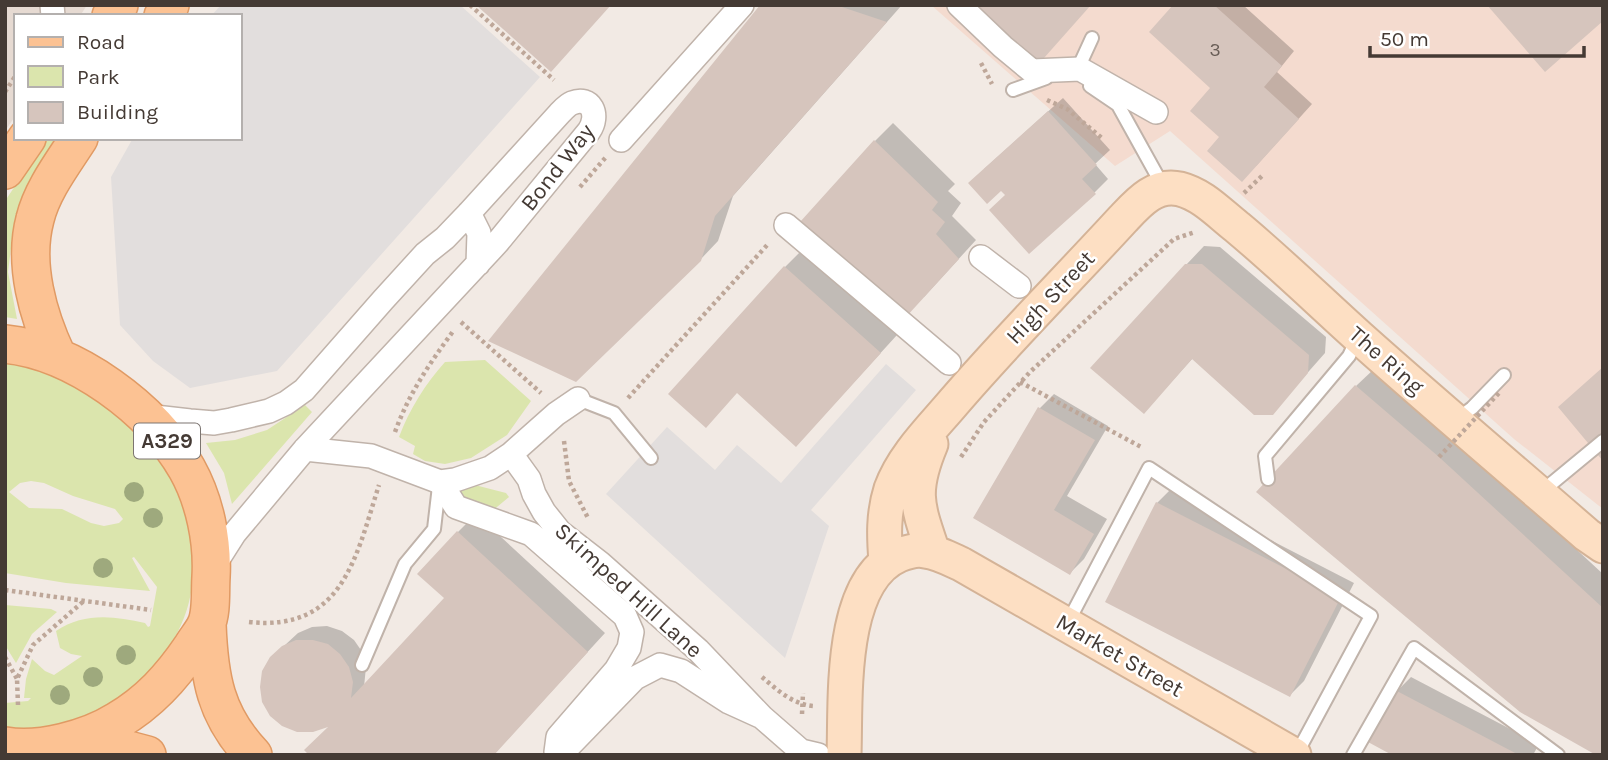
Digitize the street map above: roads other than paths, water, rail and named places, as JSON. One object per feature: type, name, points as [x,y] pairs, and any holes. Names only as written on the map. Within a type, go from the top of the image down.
[{"type":"main road","points":[[5,170],[26,140]]},
{"type":"main road","points":[[57,356],[46,331],[34,284],[34,220],[44,195],[78,140]]},
{"type":"main road","name":"A329","points":[[5,344],[28,347],[57,356],[101,380],[142,415],[174,450],[188,470],[199,496],[209,541],[211,570],[207,624]]},
{"type":"main road","points":[[7,748],[83,738],[111,725],[150,699],[181,662],[207,624]]},
{"type":"main road","points":[[207,624],[208,659],[218,702],[228,723],[253,755]]},
{"type":"main road","points":[[83,738],[147,755]]},
{"type":"street","points":[[621,140],[742,5]]},
{"type":"street","points":[[958,5],[1032,71],[1079,73],[1156,112]]},
{"type":"street","name":"Bond Way","points":[[142,415],[214,423],[252,415],[286,403],[304,390],[425,254],[446,238],[569,105],[580,102],[591,107],[595,114],[595,123],[589,131],[478,264],[305,449],[234,534],[211,570]]},
{"type":"street","name":"The Ring","points":[[1164,188],[1177,188],[1194,194],[1211,205],[1283,265],[1358,336],[1539,494],[1603,546]]},
{"type":"street","name":"High Street","points":[[886,562],[883,526],[892,489],[910,454],[988,362],[1138,203],[1164,188]]},
{"type":"street","points":[[469,213],[480,233],[478,264]]},
{"type":"street","points":[[786,225],[949,363]]},
{"type":"street","points":[[981,257],[1019,286]]},
{"type":"street","points":[[305,449],[371,456],[440,482],[455,480],[490,468],[511,454],[556,414],[578,400]]},
{"type":"street","name":"High Street","points":[[938,555],[918,509],[918,496],[920,470],[944,414]]},
{"type":"street","name":"Skimped Hill Lane","points":[[511,454],[529,479],[544,512],[560,532],[698,650],[761,718],[801,751],[818,755]]},
{"type":"street","name":"Skimped Hill Lane","points":[[440,482],[456,507],[531,534],[625,616],[632,632],[629,648],[615,670],[558,737],[556,752],[569,746],[635,678],[660,665],[681,671],[729,702],[761,718]]},
{"type":"street","points":[[844,755],[848,664],[855,620],[865,588],[886,562],[910,551],[938,555]]},
{"type":"street","name":"Market Street","points":[[938,555],[961,564],[1295,755]]},
{"type":"lane","points":[[1079,73],[1092,38]]},
{"type":"lane","points":[[1013,90],[1046,78],[1079,73],[1118,105],[1164,188]]},
{"type":"lane","points":[[1268,479],[1265,456],[1349,356],[1358,336]]},
{"type":"lane","points":[[1456,421],[1504,375]]},
{"type":"lane","points":[[578,400],[614,413],[651,458]]},
{"type":"lane","points":[[1539,494],[1603,441]]},
{"type":"lane","points":[[1067,624],[1149,468],[1371,616],[1295,755]]},
{"type":"lane","points":[[362,665],[405,565],[434,529],[440,482]]},
{"type":"lane","points":[[1353,755],[1414,648],[1558,755]]}]
